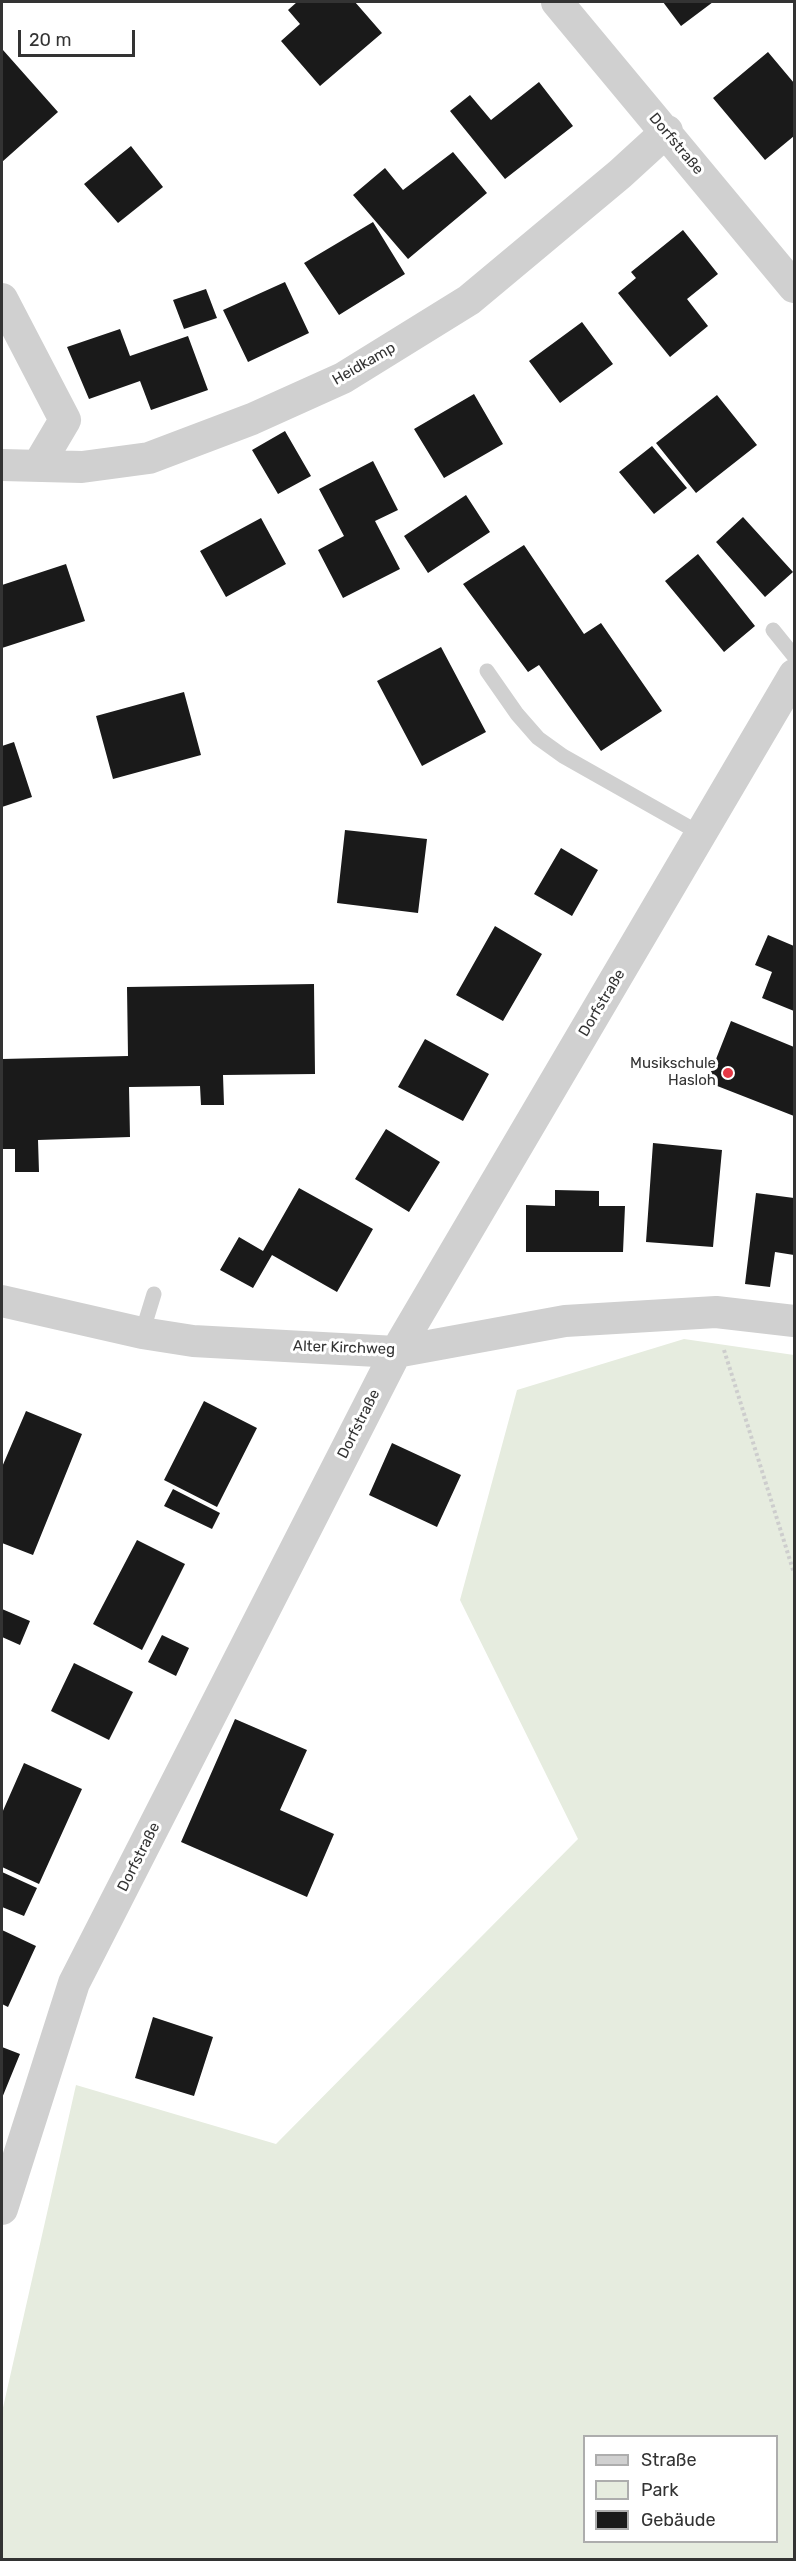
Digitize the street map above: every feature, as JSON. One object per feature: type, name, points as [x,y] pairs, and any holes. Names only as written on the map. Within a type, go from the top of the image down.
[{"type":"street","name":"Dorfstraße","points":[[557,2],[795,287]]},
{"type":"street","name":"Heidkamp","points":[[2,465],[82,466],[149,458],[252,418],[344,378],[469,300],[620,174],[666,131]]},
{"type":"street","points":[[2,299],[65,420],[39,464]]},
{"type":"street","name":"Dorfstraße","points":[[2,2209],[75,1983],[396,1352],[795,675]]},
{"type":"street","name":"Alter Kirchweg","points":[[2,1301],[142,1334],[193,1341],[396,1352],[565,1321],[716,1312],[795,1321]]},
{"type":"lane","points":[[773,630],[795,656]]},
{"type":"lane","points":[[487,671],[517,714],[538,738],[563,756],[701,834]]},
{"type":"lane","points":[[142,1334],[154,1294]]},
{"type":"path","points":[[727,1364],[795,1573]]},
{"type":"green space","points":[[684,1339],[794,1355],[794,2559],[2,2559],[2,2412],[76,2085],[276,2144],[578,1839],[460,1600],[517,1390]]},
{"type":"building","points":[[297,2],[355,2],[382,33],[320,86],[281,41],[300,24],[288,10]]},
{"type":"building","points":[[663,2],[713,2],[681,26]]},
{"type":"building","points":[[3,50],[58,112],[2,162],[2,52]]},
{"type":"building","points":[[768,52],[794,83],[794,136],[765,160],[713,98]]},
{"type":"building","points":[[539,82],[573,126],[505,179],[450,111],[470,95],[491,120]]},
{"type":"building","points":[[131,146],[163,187],[118,223],[84,184]]},
{"type":"building","points":[[453,152],[487,193],[408,259],[353,195],[385,168],[403,190]]},
{"type":"building","points":[[373,222],[405,274],[339,315],[304,263]]},
{"type":"building","points":[[683,230],[718,274],[687,299],[708,326],[670,357],[618,293],[636,278],[631,272]]},
{"type":"building","points":[[285,282],[309,333],[248,362],[223,310]]},
{"type":"building","points":[[206,289],[217,318],[184,329],[173,300]]},
{"type":"building","points":[[582,322],[613,364],[560,403],[529,361]]},
{"type":"building","points":[[120,329],[130,356],[188,336],[208,390],[151,410],[140,381],[89,399],[67,347]]},
{"type":"building","points":[[474,394],[503,444],[444,478],[414,429]]},
{"type":"building","points":[[717,395],[757,445],[696,493],[656,443]]},
{"type":"building","points":[[285,431],[311,476],[278,494],[252,450]]},
{"type":"building","points":[[652,446],[687,488],[654,514],[619,472]]},
{"type":"building","points":[[373,461],[398,510],[375,521],[400,569],[343,598],[318,550],[344,536],[319,489]]},
{"type":"building","points":[[466,495],[490,532],[428,573],[404,536]]},
{"type":"building","points":[[743,517],[793,572],[765,597],[716,542]]},
{"type":"building","points":[[261,518],[286,564],[226,597],[200,551]]},
{"type":"building","points":[[524,545],[584,634],[601,623],[662,711],[601,751],[539,665],[528,672],[463,584]]},
{"type":"building","points":[[698,554],[755,626],[724,652],[665,581]]},
{"type":"building","points":[[66,564],[85,621],[2,648],[2,585]]},
{"type":"building","points":[[441,647],[486,732],[422,766],[377,681]]},
{"type":"building","points":[[184,692],[201,755],[113,779],[96,716]]},
{"type":"building","points":[[14,742],[32,797],[2,807],[2,746]]},
{"type":"building","points":[[345,830],[427,839],[418,913],[337,903]]},
{"type":"building","points":[[561,848],[598,870],[572,916],[534,894]]},
{"type":"building","points":[[495,926],[542,954],[503,1021],[456,995]]},
{"type":"building","points":[[768,935],[794,946],[794,1011],[762,998],[772,972],[755,965]]},
{"type":"building","points":[[314,984],[315,1074],[223,1075],[224,1105],[201,1105],[200,1086],[129,1087],[130,1137],[38,1140],[39,1172],[15,1172],[15,1149],[2,1149],[2,1059],[128,1056],[127,987]]},
{"type":"building","points":[[731,1021],[794,1047],[794,1116],[707,1082]]},
{"type":"building","points":[[425,1039],[489,1074],[463,1121],[398,1087]]},
{"type":"building","points":[[386,1129],[440,1162],[409,1212],[355,1179]]},
{"type":"building","points":[[653,1143],[722,1150],[713,1247],[646,1242]]},
{"type":"building","points":[[299,1188],[373,1229],[337,1292],[272,1255],[253,1288],[220,1270],[239,1237],[263,1251]]},
{"type":"building","points":[[555,1190],[599,1191],[599,1206],[625,1206],[623,1252],[526,1252],[526,1205],[555,1206]]},
{"type":"building","points":[[756,1193],[794,1198],[794,1255],[775,1252],[770,1287],[745,1284]]},
{"type":"building","points":[[204,1401],[257,1428],[217,1507],[164,1480]]},
{"type":"building","points":[[26,1411],[82,1434],[33,1555],[2,1543],[2,1467]]},
{"type":"building","points":[[392,1443],[461,1475],[437,1527],[369,1495]]},
{"type":"building","points":[[173,1489],[220,1513],[212,1529],[164,1506]]},
{"type":"building","points":[[137,1540],[185,1564],[142,1650],[93,1624]]},
{"type":"building","points":[[2,1609],[30,1621],[20,1645],[2,1637]]},
{"type":"building","points":[[162,1635],[189,1648],[176,1676],[148,1662]]},
{"type":"building","points":[[74,1663],[133,1692],[109,1740],[51,1711]]},
{"type":"building","points":[[235,1719],[307,1750],[280,1810],[334,1834],[307,1897],[181,1842]]},
{"type":"building","points":[[24,1763],[82,1789],[39,1884],[2,1867],[2,1813]]},
{"type":"building","points":[[2,1872],[37,1888],[24,1916],[2,1907]]},
{"type":"building","points":[[2,1930],[36,1946],[8,2007],[2,2004]]},
{"type":"building","points":[[153,2017],[213,2037],[194,2096],[135,2078]]},
{"type":"building","points":[[2,2047],[20,2054],[2,2098]]},
{"type":"place","name":"Musikschule Hasloh","points":[[728,1073]]}]
